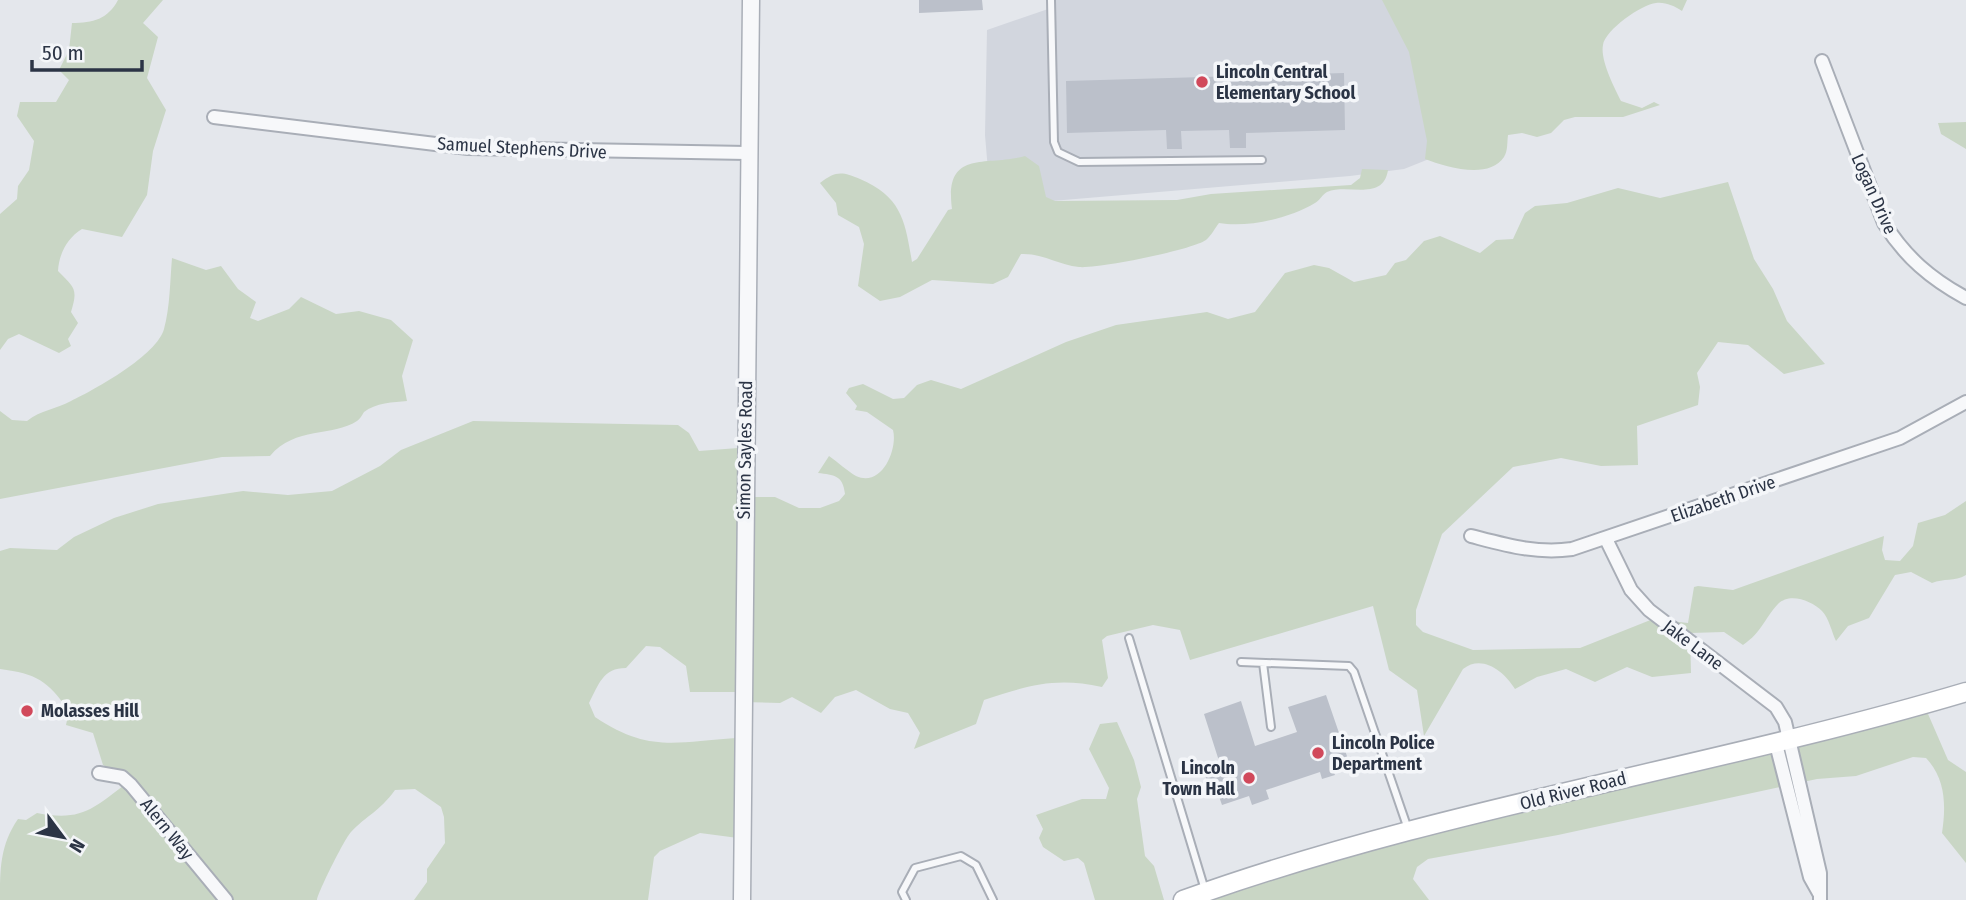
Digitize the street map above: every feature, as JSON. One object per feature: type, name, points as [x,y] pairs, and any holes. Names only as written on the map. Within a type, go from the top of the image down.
[{"type":"main road","name":"Old River Road","points":[[1183,900],[1287,865],[1409,832],[1783,743],[1966,692]]},
{"type":"street","name":"Simon Sayles Road","points":[[742,900],[747,153],[751,0]]},
{"type":"street","name":"Logan Drive","points":[[1822,61],[1884,223],[1898,246],[1936,281],[1966,298]]},
{"type":"street","name":"Samuel Stephens Drive","points":[[214,117],[468,148],[747,153]]},
{"type":"street","name":"Elizabeth Drive","points":[[1472,536],[1547,552],[1606,539],[1900,438],[1966,402]]},
{"type":"street","name":"Jake Lane","points":[[1606,539],[1631,590],[1649,610],[1776,708],[1785,722],[1783,743],[1810,877],[1820,896]]},
{"type":"street","name":"Alern Way","points":[[99,773],[121,777],[131,785],[226,900]]},
{"type":"lane","points":[[1051,0],[1054,142],[1058,152],[1079,162],[1262,160]]},
{"type":"lane","points":[[1129,638],[1206,892]]},
{"type":"lane","points":[[1241,663],[1342,664],[1354,672],[1409,832]]},
{"type":"lane","points":[[1263,663],[1270,727]]},
{"type":"lane","points":[[906,900],[902,892],[915,868],[961,856],[976,865],[993,900]]},
{"type":"shaded area","name":"Lincoln Central Elementary School","points":[[1051,0],[1395,0],[1405,17],[1434,157],[1404,169],[1350,176],[991,206],[985,135],[987,30],[1051,8]]},
{"type":"green space","points":[[118,0],[163,0],[143,23],[158,37],[147,78],[166,110],[153,151],[147,195],[122,237],[82,229],[65,247],[58,271],[74,289],[71,312],[78,323],[68,339],[71,346],[59,353],[19,334],[8,339],[0,350],[0,214],[17,199],[18,186],[29,170],[34,141],[17,116],[20,102],[56,102],[69,80],[59,70],[69,50],[72,23],[87,22],[105,16]]},
{"type":"green space","points":[[1382,0],[1687,0],[1682,11],[1663,3],[1642,8],[1617,25],[1603,45],[1606,66],[1621,101],[1642,108],[1654,102],[1660,105],[1623,117],[1575,117],[1564,120],[1551,133],[1537,137],[1522,133],[1508,135],[1504,157],[1497,164],[1478,170],[1467,170],[1425,159],[1427,141],[1409,52]]},
{"type":"green space","points":[[1966,122],[1966,149],[1941,134],[1938,123]]},
{"type":"green space","points":[[1025,156],[1039,166],[1046,197],[1055,201],[1177,200],[1211,194],[1351,185],[1360,178],[1362,169],[1388,170],[1385,180],[1372,189],[1327,192],[1305,208],[1268,220],[1243,224],[1219,223],[1206,240],[1183,249],[1144,258],[1079,267],[1036,255],[1021,254],[1008,277],[993,284],[932,280],[900,297],[880,301],[858,286],[864,244],[859,227],[838,215],[836,203],[820,183],[835,174],[843,174],[860,179],[885,194],[893,202],[904,222],[912,262],[917,259],[948,210],[952,209],[951,190],[961,168]]},
{"type":"green space","points":[[1728,182],[1754,259],[1773,289],[1787,321],[1825,364],[1784,374],[1748,345],[1718,342],[1697,373],[1700,387],[1698,405],[1637,426],[1638,465],[1601,466],[1561,458],[1513,467],[1442,534],[1416,610],[1416,625],[1423,632],[1473,650],[1580,648],[1653,619],[1688,623],[1694,587],[1733,590],[1884,536],[1882,550],[1885,560],[1900,561],[1913,546],[1918,523],[1945,515],[1966,501],[1966,575],[1932,583],[1911,572],[1895,575],[1869,618],[1848,626],[1836,641],[1822,611],[1807,601],[1795,598],[1783,600],[1778,604],[1755,635],[1743,645],[1724,632],[1690,633],[1691,673],[1652,677],[1627,667],[1595,682],[1566,669],[1537,677],[1515,689],[1499,671],[1478,663],[1463,669],[1424,736],[1417,690],[1389,670],[1373,606],[1190,660],[1180,630],[1153,625],[1107,636],[1102,640],[1108,678],[1102,687],[1070,683],[1043,684],[984,700],[976,724],[914,749],[920,733],[908,713],[890,709],[856,690],[835,697],[821,713],[792,697],[780,703],[742,702],[737,692],[690,692],[686,666],[660,647],[646,646],[626,668],[612,671],[603,678],[589,703],[595,717],[631,736],[647,741],[679,743],[736,738],[738,838],[700,833],[660,851],[654,857],[648,900],[414,900],[427,882],[427,869],[445,843],[441,807],[415,789],[395,790],[351,832],[332,865],[317,900],[0,900],[4,848],[18,819],[26,820],[37,813],[65,816],[87,811],[128,782],[125,776],[103,765],[93,733],[66,725],[69,711],[47,685],[32,676],[0,669],[0,551],[10,548],[57,550],[74,537],[114,518],[158,504],[243,491],[288,495],[332,491],[380,466],[401,450],[473,421],[678,425],[689,433],[699,451],[738,448],[741,497],[775,497],[799,508],[820,508],[839,501],[845,494],[837,477],[818,473],[829,456],[856,476],[873,477],[886,465],[893,447],[893,430],[867,412],[855,410],[857,406],[846,393],[849,388],[863,384],[893,399],[904,398],[917,385],[931,380],[961,389],[1066,342],[1116,325],[1207,312],[1228,319],[1255,312],[1285,273],[1314,265],[1329,268],[1354,282],[1386,275],[1395,263],[1406,260],[1424,241],[1440,236],[1480,253],[1496,240],[1513,239],[1525,213],[1535,206],[1567,203],[1618,188],[1660,198]]},
{"type":"green space","points":[[172,258],[206,270],[221,266],[238,289],[256,302],[250,318],[258,321],[289,309],[301,297],[336,314],[359,311],[391,320],[413,340],[402,376],[407,401],[374,407],[347,426],[291,440],[270,456],[222,457],[0,499],[0,411],[12,420],[27,421],[95,388],[150,350],[164,329]]},
{"type":"green space","points":[[1925,707],[1948,760],[1966,772],[1966,863],[1942,833],[1944,803],[1938,775],[1926,758],[1913,757],[1856,776],[1817,779],[1558,835],[1428,859],[1417,867],[1413,879],[1429,900],[1176,900]]},
{"type":"green space","points":[[1117,722],[1134,760],[1141,787],[1137,799],[1145,856],[1154,866],[1164,900],[1095,900],[1084,863],[1078,858],[1064,861],[1043,847],[1039,838],[1043,829],[1036,815],[1082,799],[1106,799],[1109,788],[1089,749],[1100,724]]},
{"type":"building","points":[[919,0],[982,0],[983,10],[919,13]]},
{"type":"building","points":[[1344,73],[1345,130],[1246,133],[1246,148],[1230,148],[1229,130],[1181,131],[1182,149],[1167,149],[1166,130],[1067,133],[1066,81]]},
{"type":"building","points":[[1326,695],[1349,762],[1332,768],[1335,775],[1322,779],[1320,772],[1266,790],[1269,799],[1252,805],[1249,796],[1222,805],[1215,785],[1209,787],[1202,766],[1219,761],[1204,714],[1241,701],[1255,746],[1297,732],[1288,707]]},
{"type":"place","name":"Lincoln Central Elementary School","points":[[1202,82]]},
{"type":"place","name":"Molasses Hill","points":[[27,711]]},
{"type":"place","name":"Lincoln Police Department","points":[[1318,753]]},
{"type":"place","name":"Lincoln Town Hall","points":[[1249,778]]}]
